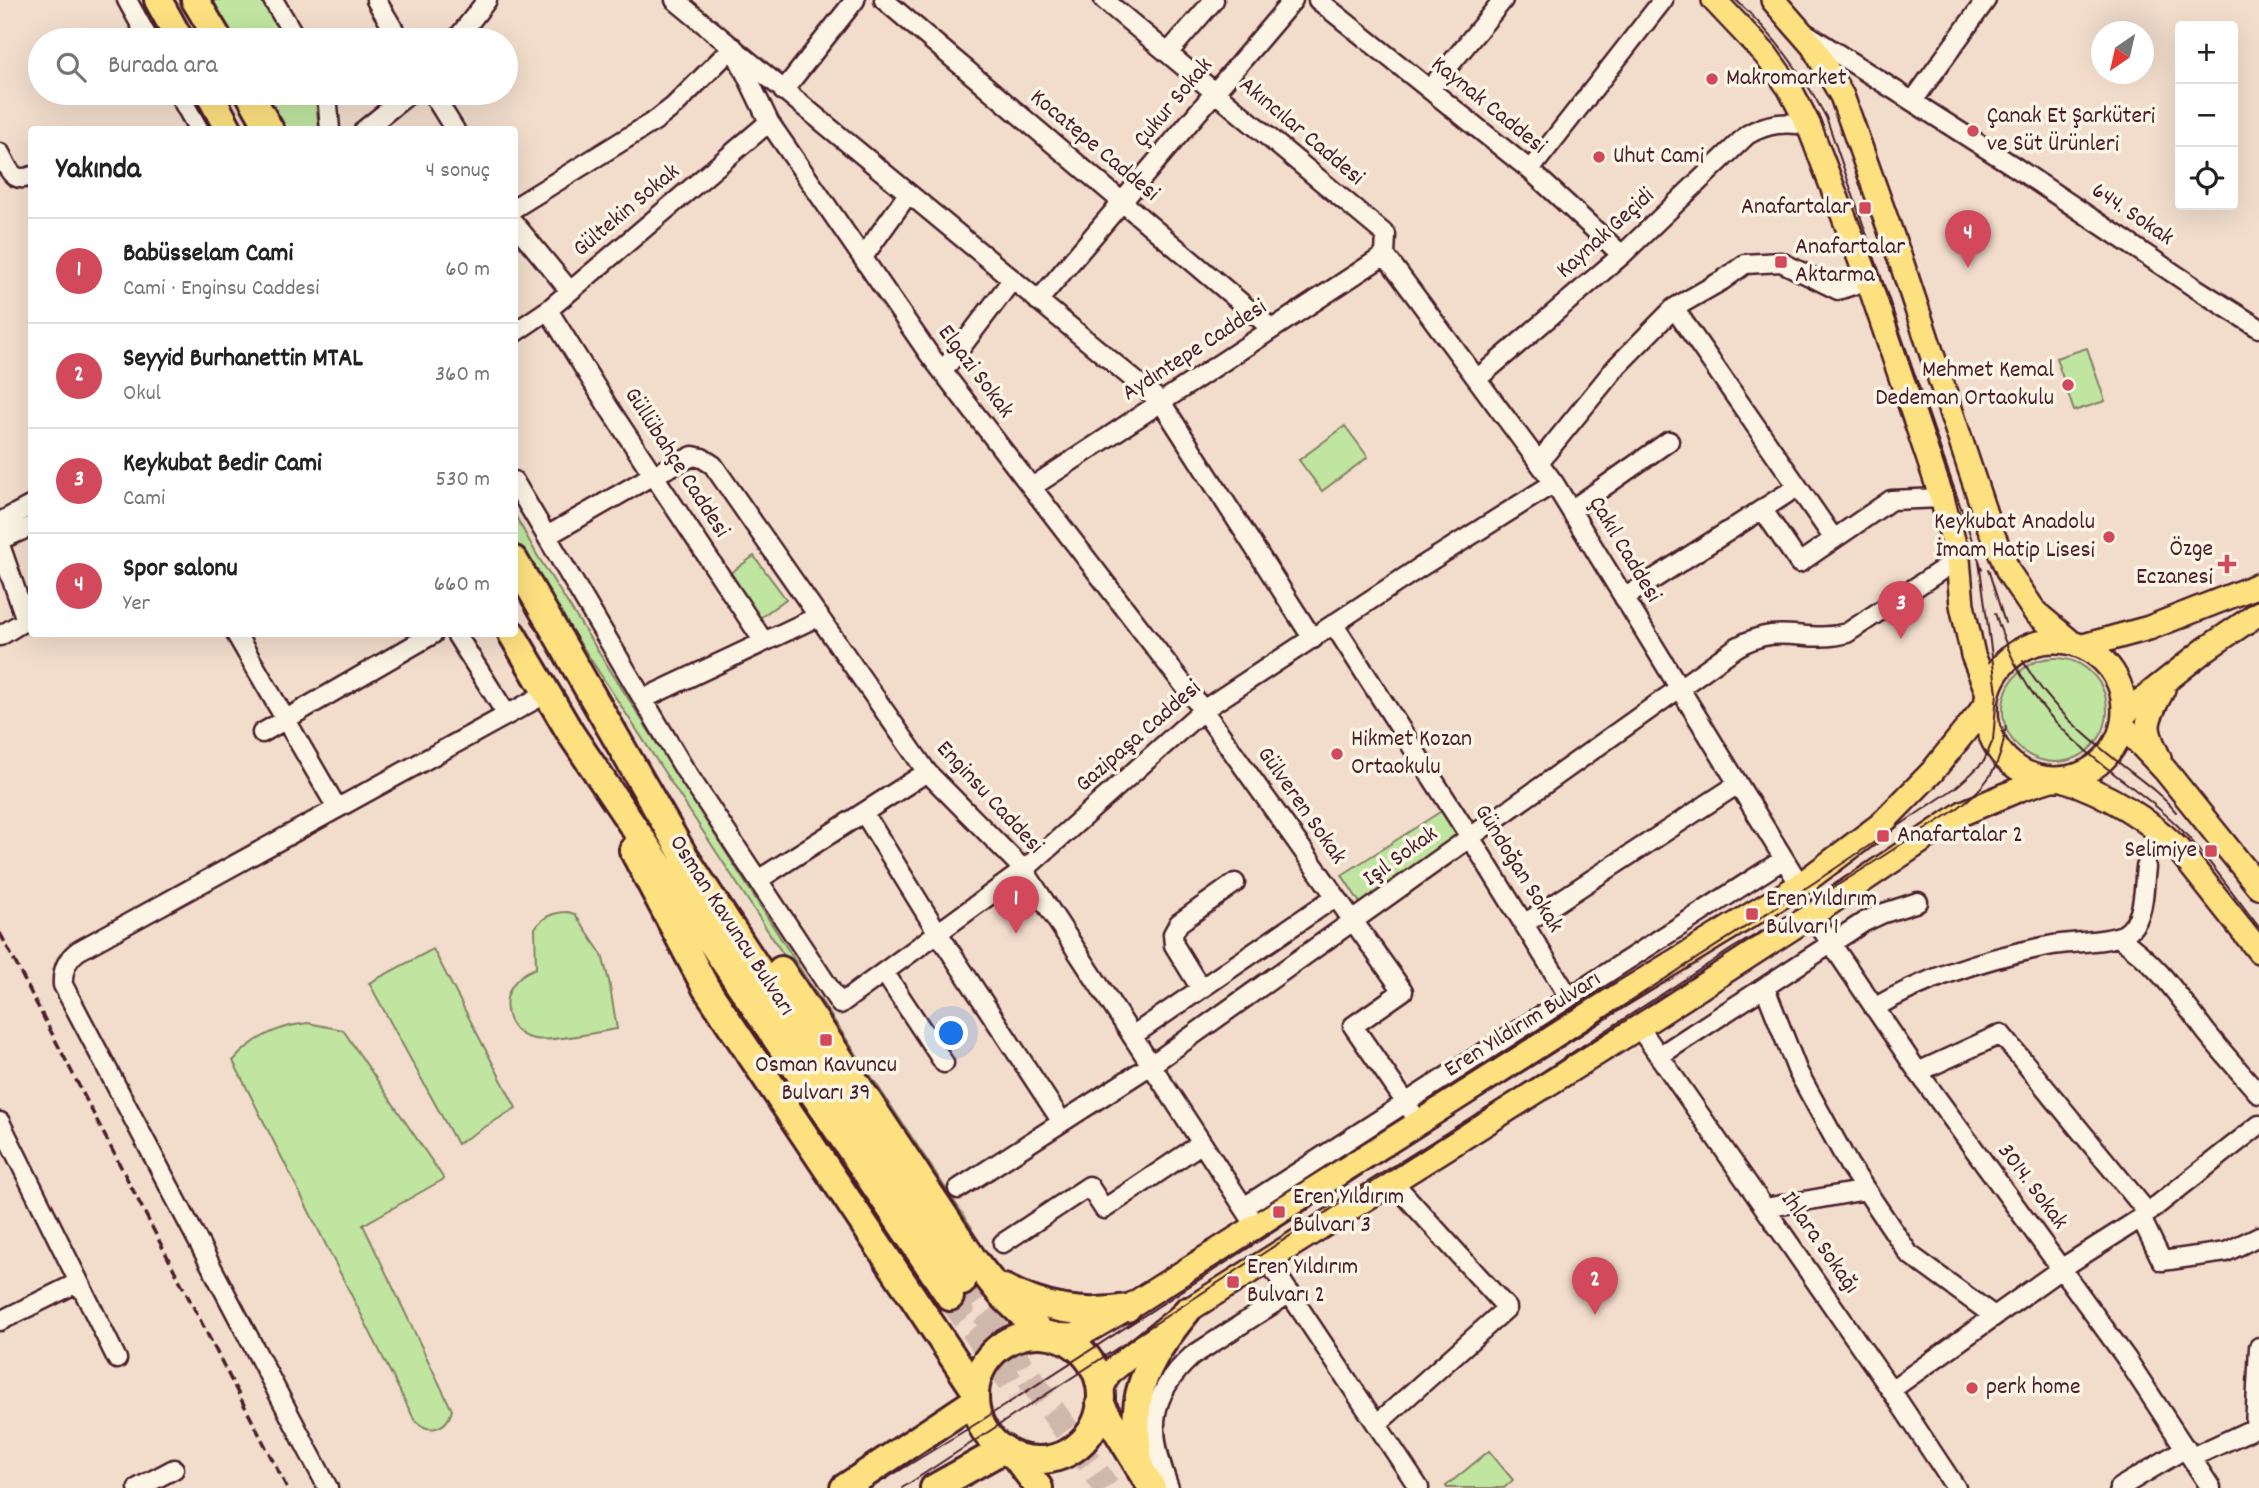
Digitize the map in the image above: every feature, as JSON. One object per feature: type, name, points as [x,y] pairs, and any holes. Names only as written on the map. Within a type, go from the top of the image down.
[{"type":"highway","points":[[158,0],[173,28]]},
{"type":"highway","points":[[195,0],[212,28]]},
{"type":"highway","points":[[215,105],[227,126]]},
{"type":"highway","points":[[256,105],[268,126]]},
{"type":"highway","points":[[518,566],[603,717],[690,833],[966,1285],[1046,1335]]},
{"type":"highway","name":"Osman Kavuncu Bulvarı","points":[[514,637],[571,734],[966,1285]]},
{"type":"highway","points":[[571,734],[706,988],[975,1395]]},
{"type":"highway","points":[[966,1285],[1054,1308],[1097,1312],[1127,1308]]},
{"type":"highway","points":[[1146,1479],[1136,1429],[1140,1385],[1154,1356],[1187,1311]]},
{"type":"highway","points":[[934,1488],[1009,1452],[1025,1458],[1048,1459],[1070,1451],[1087,1435],[1098,1415],[1098,1380],[1085,1354],[1061,1338],[1046,1335],[1016,1338],[996,1349],[982,1367],[975,1395],[979,1422],[990,1438],[1009,1452],[1039,1488]]},
{"type":"highway","points":[[844,1488],[975,1395]]},
{"type":"highway","points":[[1100,1398],[1146,1479]]},
{"type":"main road","points":[[1714,0],[1766,55],[1790,89],[1809,126],[1868,280],[1942,498],[1958,559],[1962,605],[1973,655],[1987,699]]},
{"type":"main road","points":[[1789,11],[1825,64],[1849,113],[1989,526],[2009,573],[2035,612],[2077,645]]},
{"type":"main road","points":[[2077,645],[2158,625],[2259,586]]},
{"type":"main road","points":[[2124,720],[2206,649],[2259,613]]},
{"type":"main road","points":[[1100,1398],[1109,1373],[1187,1311],[1639,1027],[1963,813],[1990,800],[2057,779],[2086,772],[2105,758],[2113,748],[2124,720],[2122,691],[2111,669],[2094,652],[2077,645],[2048,641],[2025,648],[2002,665],[1987,699],[1986,717],[1993,740],[2002,753],[2027,773],[2057,779],[2093,790],[2121,804],[2166,837],[2259,951]]},
{"type":"main road","points":[[2165,770],[2149,738],[2147,726],[2149,715],[2168,680]]},
{"type":"main road","name":"Eren Yıldırım Bulvarı","points":[[1046,1335],[1073,1336],[1090,1330],[1127,1308],[1250,1217],[1419,1122],[1800,885],[1880,825],[1933,772],[1987,699]]},
{"type":"main road","points":[[2124,720],[2259,887]]},
{"type":"street","points":[[127,0],[142,28]]},
{"type":"street","points":[[273,0],[290,28]]},
{"type":"street","points":[[376,0],[393,28]]},
{"type":"street","points":[[465,28],[487,0]]},
{"type":"street","points":[[676,0],[1161,402],[1313,639]]},
{"type":"street","points":[[783,91],[855,0]]},
{"type":"street","name":"Kocatepe Caddesi","points":[[884,0],[1272,330]]},
{"type":"street","name":"Akıncılar Caddesi","points":[[1104,0],[1386,235],[1385,256]]},
{"type":"street","points":[[1168,53],[1214,0]]},
{"type":"street","name":"Çukur Sokak","points":[[1038,301],[1293,0]]},
{"type":"street","name":"Kaynak Caddesi","points":[[1318,0],[1338,6],[1430,89],[1530,170],[1622,255]]},
{"type":"street","points":[[1430,89],[1503,0]]},
{"type":"street","points":[[1530,170],[1663,0]]},
{"type":"street","points":[[1913,101],[1986,0]]},
{"type":"street","name":"644. Sokak","points":[[1789,11],[1913,101],[2259,328]]},
{"type":"street","points":[[518,206],[656,120],[674,106],[733,47]]},
{"type":"street","name":"Elgazi Sokak","points":[[733,47],[769,122],[943,371],[1203,710]]},
{"type":"street","points":[[185,105],[197,126]]},
{"type":"street","points":[[328,105],[330,126]]},
{"type":"street","points":[[369,126],[395,105]]},
{"type":"street","points":[[439,105],[453,126]]},
{"type":"street","name":"Gültekin Sokak","points":[[518,330],[548,310],[769,122]]},
{"type":"street","name":"Kaynak Geçidi","points":[[1478,379],[1622,255],[1747,135],[1777,123],[1809,126]]},
{"type":"street","points":[[0,153],[13,176],[21,179],[28,177]]},
{"type":"street","points":[[863,257],[908,194]]},
{"type":"street","points":[[518,228],[570,291]]},
{"type":"street","name":"Aydıntepe Caddesi","points":[[1032,487],[1385,256]]},
{"type":"street","name":"Çakıl Caddesi","points":[[1385,256],[1554,483],[1800,885]]},
{"type":"street","points":[[1539,463],[1617,366],[1674,309],[1745,264],[1782,262],[1838,290],[1868,280]]},
{"type":"street","points":[[943,371],[1012,280]]},
{"type":"street","points":[[1674,309],[1834,539]]},
{"type":"street","name":"Güllübahçe Caddesi","points":[[548,310],[764,642]]},
{"type":"street","points":[[1571,510],[1669,441]]},
{"type":"street","name":"Enginsu Caddesi","points":[[547,536],[653,475],[693,456],[713,465],[927,772],[1024,870],[1250,1217]]},
{"type":"street","name":"Gazipaşa Caddesi","points":[[758,880],[840,1004],[1024,870],[1203,710],[1554,483]]},
{"type":"street","points":[[1624,598],[1797,487]]},
{"type":"street","points":[[518,488],[685,770],[758,880],[927,772]]},
{"type":"street","points":[[1763,510],[1799,563],[1891,500],[1942,498]]},
{"type":"street","points":[[0,522],[28,507]]},
{"type":"street","points":[[0,636],[26,620],[0,543],[28,528]]},
{"type":"street","name":"Işıl Sokak","points":[[958,1189],[1151,1065],[1737,647],[1755,638],[1784,633],[1825,638],[1847,634],[1958,559]]},
{"type":"street","points":[[643,699],[819,615]]},
{"type":"street","name":"Gündoğan Sokak","points":[[1334,625],[1569,997]]},
{"type":"street","points":[[238,637],[337,808]]},
{"type":"street","points":[[262,733],[428,637]]},
{"type":"street","points":[[458,637],[507,715]]},
{"type":"street","points":[[328,1488],[82,1022],[62,979],[68,961],[78,951],[547,693]]},
{"type":"street","name":"Gülveren Sokak","points":[[1203,710],[1403,991],[1353,1026],[1419,1122]]},
{"type":"street","points":[[1524,924],[1738,784]]},
{"type":"street","points":[[864,813],[938,933],[1062,1122]]},
{"type":"street","points":[[1250,1217],[1406,1103],[1784,859]]},
{"type":"street","points":[[1874,1008],[1919,984],[1971,964],[2059,944],[2118,937],[2132,929],[2140,916],[2146,867]]},
{"type":"street","points":[[1201,989],[1174,945],[1173,934],[1179,923],[1235,883]]},
{"type":"street","points":[[1132,1036],[1335,897]]},
{"type":"street","points":[[1659,1056],[1855,928],[1881,914],[1918,902]]},
{"type":"street","name":"3014. Sokak","points":[[1812,915],[1918,1072],[2126,1358],[2211,1488]]},
{"type":"street","points":[[2118,937],[2141,952],[2159,971],[2259,1094]]},
{"type":"street","points":[[884,972],[944,1063]]},
{"type":"street","points":[[1765,988],[1798,1072],[1866,1191],[1909,1254],[1994,1316]]},
{"type":"street","name":"Ihlara Sokağı","points":[[1639,1027],[1956,1488]]},
{"type":"street","points":[[1918,1072],[2001,1034],[2145,1215],[2162,1261],[2226,1252],[2259,1236]]},
{"type":"street","points":[[0,1122],[117,1359]]},
{"type":"street","points":[[1891,1390],[2062,1268],[2145,1215],[2259,1125]]},
{"type":"street","points":[[1003,1243],[1089,1186],[1104,1209],[1202,1143]]},
{"type":"street","points":[[1377,1424],[1507,1308],[1393,1182]]},
{"type":"street","points":[[1765,1209],[1866,1191]]},
{"type":"street","points":[[1268,1261],[1419,1488]]},
{"type":"street","points":[[0,1321],[79,1282]]},
{"type":"street","points":[[1169,1488],[1159,1460],[1155,1437],[1157,1408],[1165,1387],[1192,1356],[1290,1293]]},
{"type":"street","points":[[2119,1488],[2189,1452],[2255,1427],[2259,1347]]},
{"type":"street","points":[[138,1488],[174,1469]]},
{"type":"green space","points":[[213,0],[261,0],[278,28],[229,28]]},
{"type":"green space","points":[[272,105],[316,105],[319,126],[284,126]]},
{"type":"green space","points":[[2087,348],[2105,401],[2074,411],[2056,358]]},
{"type":"green space","points":[[1345,426],[1368,457],[1322,491],[1299,460]]},
{"type":"green space","points":[[518,520],[537,555],[806,978],[972,1228],[965,1233],[520,551]]},
{"type":"green space","points":[[754,556],[786,599],[757,620],[725,577]]},
{"type":"green space","points":[[2055,658],[2075,662],[2092,673],[2103,690],[2107,710],[2103,730],[2092,747],[2075,758],[2055,762],[2035,758],[2018,747],[2007,730],[2003,710],[2007,690],[2018,673],[2035,662]]},
{"type":"green space","points":[[1446,808],[1464,835],[1360,903],[1342,875]]},
{"type":"green space","points":[[568,912],[575,914],[602,955],[617,1029],[552,1039],[527,1037],[516,1030],[509,1019],[507,998],[518,979],[536,968],[535,928],[549,916]]},
{"type":"green space","points":[[433,949],[516,1108],[457,1144],[369,983]]},
{"type":"green space","points":[[308,1023],[343,1030],[444,1179],[363,1225],[452,1410],[446,1422],[436,1428],[425,1427],[414,1419],[233,1061],[266,1035],[286,1027]]},
{"type":"green space","points":[[1489,1451],[1513,1480],[1504,1488],[1447,1488],[1446,1486]]},
{"type":"tunnel","points":[[962,1282],[1107,1488]]},
{"type":"tunnel","points":[[950,1297],[1018,1393]]},
{"type":"tram line","points":[[1736,0],[1786,55],[1826,117],[1982,569]]},
{"type":"tram line","points":[[871,1488],[979,1422],[1815,882],[1955,788],[1984,761],[1993,740],[1997,693],[1979,561]]},
{"type":"tram line","points":[[1988,569],[2005,623]]},
{"type":"tram line","points":[[1995,613],[2015,664],[2041,705],[2075,741],[2179,827],[2259,927]]},
{"type":"tram line","points":[[2023,661],[2043,691],[2067,718],[2176,812]]},
{"type":"tram line","points":[[902,1488],[1733,948],[1951,813],[1973,796],[1994,770],[2003,746],[2006,726]]},
{"type":"railway","points":[[0,933],[287,1488]]},
{"type":"place","name":"Makromarket","points":[[1712,79]]},
{"type":"place","name":"Çanak Et Şarküteri ve Süt Ürünleri","points":[[1973,131]]},
{"type":"place","name":"Uhut Cami","points":[[1599,157]]},
{"type":"place","name":"Anafartalar","points":[[1865,208]]},
{"type":"place","name":"Anafartalar Aktarma","points":[[1781,262]]},
{"type":"place","name":"Spor salonu","points":[[1968,268]]},
{"type":"place","name":"Mehmet Kemal Dedeman Ortaokulu","points":[[2068,385]]},
{"type":"place","name":"Keykubat Anadolu İmam Hatip Lisesi","points":[[2109,537]]},
{"type":"place","name":"Özge Eczanesi","points":[[2227,564]]},
{"type":"place","name":"Keykubat Bedir Cami","points":[[1901,639]]},
{"type":"place","name":"Hikmet Kozan Ortaokulu","points":[[1337,754]]},
{"type":"place","name":"Anafartalar 2","points":[[1883,836]]},
{"type":"place","name":"Selimiye","points":[[2211,851]]},
{"type":"place","name":"Eren Yıldırım Bulvarı 1","points":[[1752,914]]},
{"type":"place","name":"Babüsselam Cami","points":[[1016,934]]},
{"type":"place","name":"Osman Kavuncu Bulvarı 39","points":[[826,1040]]},
{"type":"place","name":"Eren Yıldırım Bulvarı 3","points":[[1279,1212]]},
{"type":"place","name":"Eren Yıldırım Bulvarı 2","points":[[1233,1282]]},
{"type":"place","name":"Seyyid Burhanettin MTAL","points":[[1595,1315]]},
{"type":"place","name":"perk home","points":[[1972,1388]]}]
